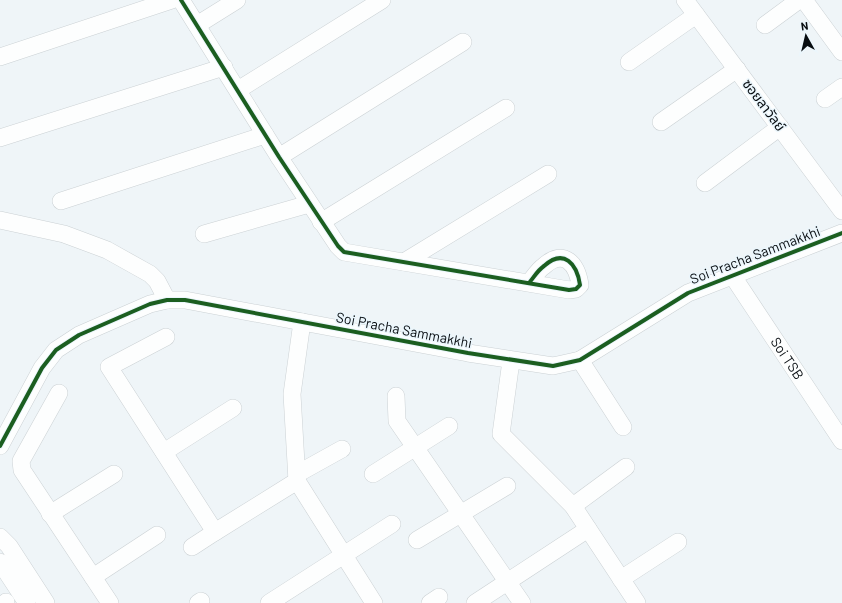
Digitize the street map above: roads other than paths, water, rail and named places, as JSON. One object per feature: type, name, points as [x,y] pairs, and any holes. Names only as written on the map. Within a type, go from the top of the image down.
[{"type":"street","points":[[0,56],[172,0]]},
{"type":"street","points":[[181,0],[321,222],[344,252],[530,283]]},
{"type":"street","points":[[197,25],[237,0]]},
{"type":"street","points":[[238,90],[382,0]]},
{"type":"street","name":"ซอยลาวัลย์","points":[[685,0],[842,211]]},
{"type":"street","points":[[765,26],[799,0]]},
{"type":"street","points":[[804,0],[842,52]]},
{"type":"street","points":[[629,62],[696,15]]},
{"type":"street","points":[[279,157],[463,42]]},
{"type":"street","points":[[0,138],[224,67]]},
{"type":"street","points":[[661,122],[737,69]]},
{"type":"street","points":[[825,100],[842,87]]},
{"type":"street","points":[[321,222],[506,108]]},
{"type":"street","points":[[705,183],[780,127]]},
{"type":"street","points":[[61,201],[265,135]]},
{"type":"street","points":[[404,262],[548,174]]},
{"type":"street","points":[[204,234],[310,204]]},
{"type":"street","points":[[0,220],[64,234],[107,250],[150,274],[158,281],[167,300]]},
{"type":"street","name":"Soi Pracha Sammakkhi","points":[[0,446],[42,368],[56,350],[79,335],[150,304],[167,300],[185,300],[511,360],[552,366],[580,360],[688,293],[841,234]]},
{"type":"street","name":"Soi TSB","points":[[732,275],[842,441]]},
{"type":"street","points":[[302,322],[292,394],[297,477],[374,603]]},
{"type":"street","points":[[166,337],[109,367],[215,532]]},
{"type":"street","points":[[511,360],[501,434],[573,506],[637,603]]},
{"type":"street","points":[[580,360],[623,427]]},
{"type":"street","points":[[59,392],[21,461],[22,470],[110,603]]},
{"type":"street","points":[[396,396],[397,421],[522,603]]},
{"type":"street","points":[[164,452],[233,408]]},
{"type":"street","points":[[372,474],[449,426]]},
{"type":"street","points":[[192,547],[342,449]]},
{"type":"street","points":[[573,506],[626,467]]},
{"type":"street","points":[[50,514],[114,474]]},
{"type":"street","points":[[417,540],[507,486]]},
{"type":"street","points":[[270,603],[392,524]]},
{"type":"street","points":[[475,603],[588,529]]},
{"type":"street","points":[[93,577],[157,535]]},
{"type":"street","points":[[621,579],[678,542]]},
{"type":"street","points":[[3,546],[46,603]]},
{"type":"street","points":[[0,562],[27,603]]}]
